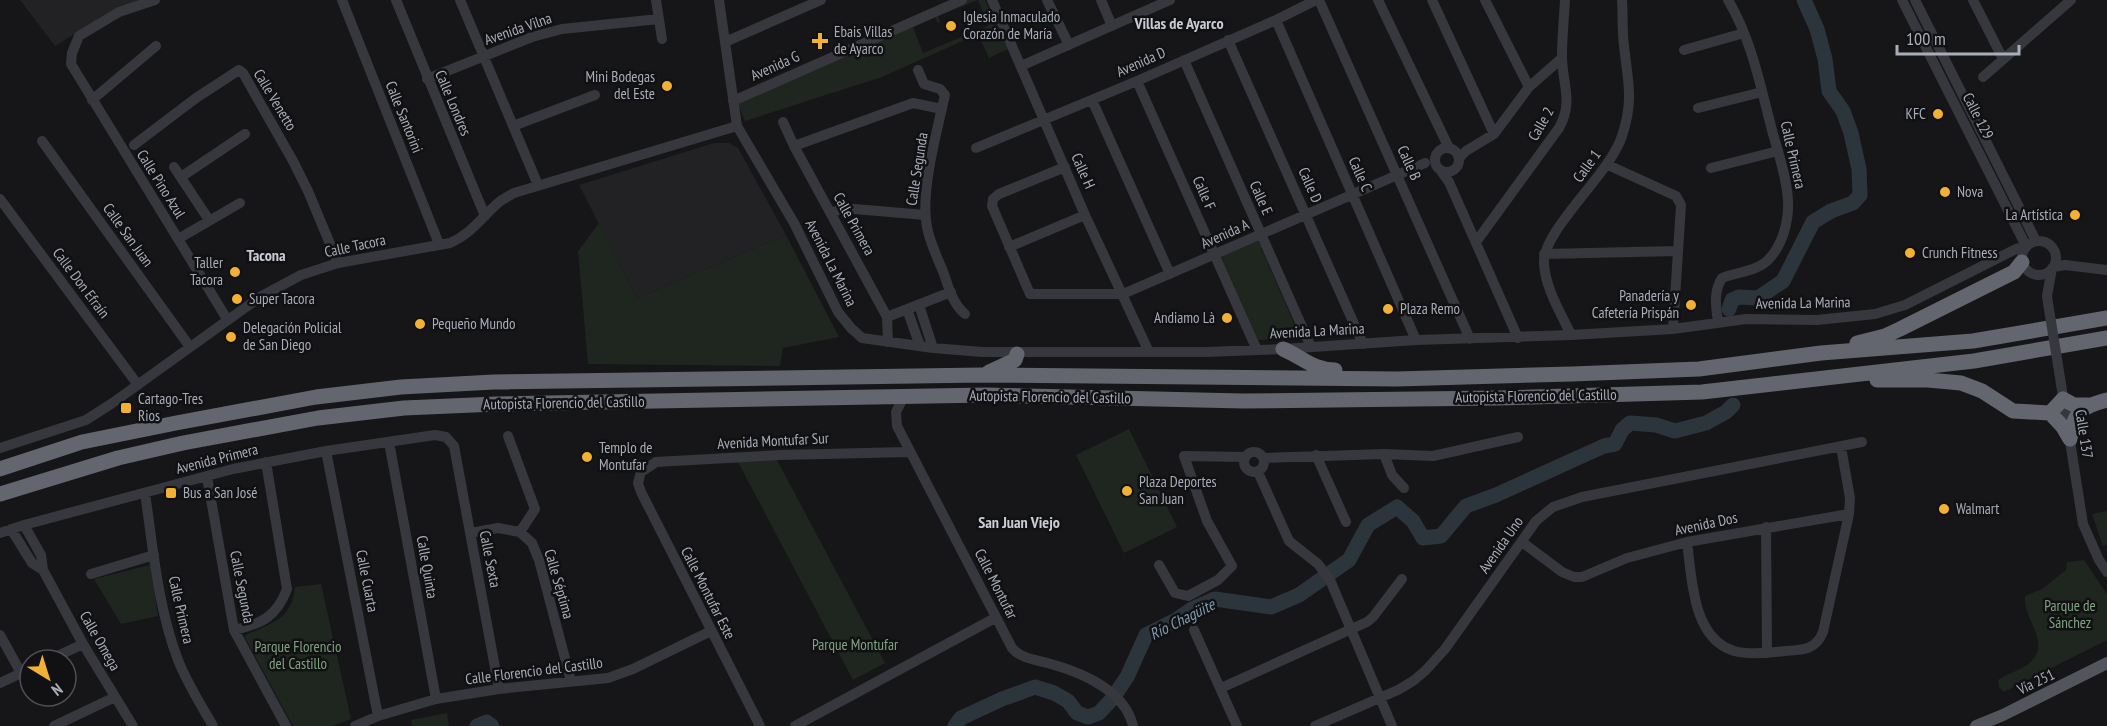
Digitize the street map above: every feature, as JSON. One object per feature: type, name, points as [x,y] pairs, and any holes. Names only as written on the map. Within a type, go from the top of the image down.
[{"type":"highway","points":[[1821,354],[1885,336],[1900,329],[2014,272],[2024,254]]},
{"type":"highway","name":"Autopista Florencio del Castillo","points":[[0,469],[82,442],[316,397],[401,387],[494,382],[982,375],[1397,379],[1699,369],[1821,354],[1973,341],[2107,318]]},
{"type":"highway","name":"Autopista Florencio del Castillo","points":[[0,494],[118,458],[183,443],[318,418],[404,408],[986,395],[1243,401],[1498,398],[1702,392],[1974,361],[2107,338]]},
{"type":"highway","points":[[1283,349],[1314,367],[1368,372],[1397,379]]},
{"type":"highway","points":[[982,375],[1015,360],[1017,354]]},
{"type":"highway","points":[[1838,376],[1961,383],[1982,391],[2013,411],[2050,413],[2070,439]]},
{"type":"highway","points":[[2050,413],[2063,399],[2074,405],[2088,405],[2107,400]]},
{"type":"highway","points":[[2070,439],[2074,418],[2088,405]]},
{"type":"main road","name":"Vía 251","points":[[1976,726],[2000,722],[2107,663]]},
{"type":"street","name":"Calle Pino Azul","points":[[155,0],[119,12],[79,36],[70,64],[227,319]]},
{"type":"street","name":"Calle Santorini","points":[[342,0],[439,244]]},
{"type":"street","name":"Calle Londres","points":[[396,0],[485,216]]},
{"type":"street","points":[[460,0],[538,185]]},
{"type":"street","points":[[657,0],[662,39]]},
{"type":"street","points":[[719,0],[737,126]]},
{"type":"street","points":[[725,42],[820,0]]},
{"type":"street","name":"Avenida G","points":[[733,101],[962,0]]},
{"type":"street","name":"Calle H","points":[[992,0],[1085,214],[1149,352]]},
{"type":"street","points":[[1047,0],[1069,45]]},
{"type":"street","points":[[1101,0],[1112,26]]},
{"type":"street","points":[[1021,66],[1112,26],[1157,3],[1170,0]]},
{"type":"street","name":"Avenida D","points":[[976,148],[1137,81],[1318,0]]},
{"type":"street","name":"Calle B","points":[[1318,0],[1470,339]]},
{"type":"street","points":[[1378,0],[1452,149],[1457,165],[1448,174]]},
{"type":"street","points":[[1432,0],[1494,134]]},
{"type":"street","points":[[1485,0],[1529,87]]},
{"type":"street","name":"Calle 2","points":[[1476,242],[1560,128],[1566,116],[1568,99],[1562,58],[1565,0]]},
{"type":"street","name":"Calle 1","points":[[1544,254],[1554,234],[1608,165],[1622,136],[1631,98],[1624,46],[1622,0]]},
{"type":"street","name":"Calle Primera","points":[[1718,322],[1715,301],[1717,286],[1722,278],[1756,267],[1767,260],[1784,232],[1788,198],[1762,92],[1736,13],[1728,0]]},
{"type":"street","name":"Calle 129","points":[[1902,0],[2024,254]]},
{"type":"street","name":"Calle 129","points":[[1915,0],[2024,254]]},
{"type":"street","points":[[1972,0],[2003,59]]},
{"type":"street","points":[[1983,77],[2071,0]]},
{"type":"street","name":"Avenida Vilna","points":[[427,78],[532,37],[562,29],[659,19]]},
{"type":"street","name":"Calle C","points":[[1276,20],[1416,340]]},
{"type":"street","points":[[1684,50],[1743,33]]},
{"type":"street","name":"Calle D","points":[[1228,40],[1363,344]]},
{"type":"street","points":[[92,100],[156,46]]},
{"type":"street","points":[[1518,338],[1448,174],[1436,165],[1435,158],[1452,149],[1494,134],[1529,87],[1562,58]]},
{"type":"street","name":"Calle E","points":[[1184,60],[1311,347]]},
{"type":"street","name":"Calle Venetto","points":[[134,146],[196,98],[239,70],[243,73],[293,161],[338,263]]},
{"type":"street","points":[[794,146],[913,103],[942,109],[945,95],[943,91],[924,84],[918,70]]},
{"type":"street","name":"Calle F","points":[[1137,81],[1257,350]]},
{"type":"street","points":[[1698,108],[1762,92]]},
{"type":"street","points":[[513,126],[595,95]]},
{"type":"street","points":[[1092,100],[1170,274]]},
{"type":"street","name":"Calle Segunda","points":[[942,109],[926,193],[927,229],[958,308],[965,314]]},
{"type":"street","name":"Calle Primera","points":[[783,122],[887,317],[888,342]]},
{"type":"street","name":"Calle Tacora","points":[[0,448],[86,420],[138,385],[227,319],[260,297],[301,275],[338,263],[461,238],[498,203],[514,193],[737,126]]},
{"type":"street","name":"Avenida La Marina","points":[[737,126],[794,223],[838,312],[851,328],[862,338],[933,348],[1017,354],[1257,350],[1416,340],[1518,338],[1673,329],[1746,319],[1817,320],[1888,311],[2024,254],[2039,275],[2057,265]]},
{"type":"street","points":[[208,220],[178,172],[245,134]]},
{"type":"street","name":"Calle San Juan","points":[[42,141],[190,347]]},
{"type":"street","points":[[1711,168],[1778,152]]},
{"type":"street","name":"Avenida A","points":[[1009,247],[1030,294],[1123,294],[1425,163]]},
{"type":"street","points":[[1608,165],[1676,196],[1681,205],[1673,329]]},
{"type":"street","points":[[1065,167],[999,194],[993,199],[992,206],[1009,247],[1085,214]]},
{"type":"street","name":"Calle Don Efraín","points":[[0,199],[138,385]]},
{"type":"street","points":[[178,239],[240,202]]},
{"type":"street","points":[[831,213],[843,208],[926,215]]},
{"type":"street","points":[[2024,254],[2041,240],[2050,245],[2056,254],[2057,265],[2107,270]]},
{"type":"street","points":[[1571,335],[1545,274],[1544,254],[1677,251]]},
{"type":"street","name":"Calle 137","points":[[2024,254],[2047,300],[2083,524],[2107,572]]},
{"type":"street","name":"Calle 137","points":[[2047,300],[2057,265]]},
{"type":"street","points":[[887,317],[951,292]]},
{"type":"street","points":[[919,305],[933,348]]},
{"type":"street","points":[[907,309],[920,346]]},
{"type":"street","name":"Calle Montufar","points":[[903,398],[896,412],[897,426],[995,618],[1015,652],[1060,666],[1112,693],[1122,702],[1132,718],[1133,726]]},
{"type":"street","name":"Avenida Primera","points":[[5,531],[266,462],[435,435],[446,437]]},
{"type":"street","points":[[470,533],[498,528],[520,532],[535,509],[508,436]]},
{"type":"street","name":"Calle Sexta","points":[[446,437],[454,446],[499,690]]},
{"type":"street","points":[[1264,458],[1384,454],[1433,456],[1518,437]]},
{"type":"street","name":"Calle Quinta","points":[[389,442],[436,699]]},
{"type":"street","name":"Avenida Uno","points":[[1315,726],[1413,681],[1434,662],[1522,543],[1529,530],[1543,514],[1569,500],[1862,442]]},
{"type":"street","points":[[1687,542],[1696,602],[1709,633],[1726,648],[1737,652],[1767,653],[1811,648],[1823,632],[1849,514],[1850,498],[1841,447]]},
{"type":"street","name":"Calle Cuarta","points":[[326,451],[378,716]]},
{"type":"street","name":"Avenida Montufar Sur","points":[[641,472],[651,464],[665,461],[819,453],[909,452]]},
{"type":"street","points":[[1251,452],[1262,454],[1264,458],[1262,469],[1258,472],[1246,469],[1245,457],[1251,452]]},
{"type":"street","points":[[1384,454],[1392,475],[1404,488]]},
{"type":"street","points":[[1316,455],[1346,522]]},
{"type":"street","points":[[1158,565],[1175,593],[1188,596],[1218,580],[1233,566],[1207,520],[1184,456],[1245,457]]},
{"type":"street","points":[[234,630],[264,621],[282,604],[287,589],[266,462]]},
{"type":"street","name":"Calle Montufar Este","points":[[641,472],[638,483],[640,492],[760,726]]},
{"type":"street","points":[[1258,472],[1290,541],[1328,576],[1392,726]]},
{"type":"street","name":"Calle Segunda","points":[[207,477],[234,630],[286,726]]},
{"type":"street","name":"Calle Primera","points":[[145,493],[154,555],[171,637],[179,662],[213,726]]},
{"type":"street","name":"Avenida Dos","points":[[1522,543],[1562,572],[1574,577],[1582,577],[1627,558],[1687,542],[1849,514]]},
{"type":"street","name":"Calle Omega","points":[[24,525],[41,555],[43,570],[82,644],[133,726]]},
{"type":"street","points":[[1766,527],[1767,653]]},
{"type":"street","name":"Calle Omega","points":[[5,531],[32,563],[43,570]]},
{"type":"street","name":"Calle Séptima","points":[[520,532],[532,543],[538,560],[571,681]]},
{"type":"street","points":[[91,574],[154,555]]},
{"type":"street","points":[[1221,688],[1361,625],[1373,617],[1402,579]]},
{"type":"street","points":[[795,726],[995,618]]},
{"type":"street","points":[[1194,630],[1237,726]]},
{"type":"street","name":"Calle Florencio del Castillo","points":[[355,726],[378,716],[436,699],[608,678],[633,669],[711,631]]},
{"type":"street","points":[[0,634],[18,660]]},
{"type":"street","points":[[74,648],[82,644]]},
{"type":"street","points":[[0,683],[18,675]]},
{"type":"street","points":[[54,726],[115,697]]},
{"type":"shaded area","points":[[20,0],[144,0],[118,7],[55,46]]},
{"type":"shaded area","points":[[714,143],[729,143],[738,148],[786,235],[637,298],[579,185]]},
{"type":"green space","points":[[967,0],[978,0],[985,0],[1008,49],[989,58],[978,34],[882,77],[745,121],[737,102]],"holes":[[[978,0],[988,26],[923,53],[913,27],[935,17],[938,23],[940,22],[938,16]]]},
{"type":"green space","points":[[599,223],[637,298],[786,235],[839,337],[783,348],[780,366],[588,364],[578,251]]},
{"type":"green space","points":[[1258,241],[1301,339],[1258,340],[1221,256]]},
{"type":"green space","name":"Plaza Deportes San Juan","points":[[1129,429],[1177,527],[1124,553],[1076,455]]},
{"type":"green space","name":"Parque Montufar","points":[[737,460],[777,460],[885,663],[853,680]]},
{"type":"green space","points":[[2107,511],[2107,544],[2103,546],[2092,514]]},
{"type":"green space","name":"Parque de Sánchez","points":[[2084,560],[2107,594],[2107,640],[2004,692],[1999,687],[1998,680],[2027,665],[2035,657],[2038,649],[2038,640],[2025,605],[2025,596],[2042,589],[2066,570],[2067,562]]},
{"type":"green space","points":[[150,565],[158,616],[121,624],[94,579]]},
{"type":"green space","name":"Parque Florencio del Castillo","points":[[321,584],[351,719],[332,726],[293,726],[244,636],[285,614],[290,607],[295,587]]},
{"type":"green space","points":[[447,713],[449,726],[412,726],[411,720]]},
{"type":"waterway","name":"Río Chagüite","points":[[1729,309],[1732,300],[1739,297],[1758,298],[1783,281],[1813,222],[1831,211],[1853,203],[1860,195],[1859,169],[1851,133],[1843,111],[1829,91],[1825,59],[1817,29],[1804,0]]},
{"type":"waterway","name":"Río Chagüite","points":[[955,726],[961,718],[1035,687],[1054,693],[1068,701],[1077,713],[1088,717],[1099,713],[1127,677],[1146,635],[1215,599],[1271,607],[1299,595],[1349,560],[1368,525],[1397,507],[1413,521],[1423,538],[1441,536],[1466,506],[1496,495],[1604,446],[1615,444],[1622,430],[1630,423],[1656,425],[1675,431],[1706,423],[1726,412],[1733,405]]},
{"type":"waterway","name":"Río Chagüite","points":[[477,726],[487,722],[492,726]]},
{"type":"place","name":"Iglesia Inmaculado Corazón de María","points":[[951,26]]},
{"type":"place","name":"Ebais Villas de Ayarco","points":[[820,41]]},
{"type":"place","name":"Mini Bodegas del Este","points":[[667,86]]},
{"type":"place","name":"KFC","points":[[1938,114]]},
{"type":"place","name":"Nova","points":[[1945,192]]},
{"type":"place","name":"La Artística","points":[[2075,215]]},
{"type":"place","name":"Crunch Fitness","points":[[1910,253]]},
{"type":"place","name":"Taller Tacora","points":[[235,272]]},
{"type":"place","name":"Super Tacora","points":[[237,299]]},
{"type":"place","name":"Panadería y Cafetería Prispán","points":[[1691,305]]},
{"type":"place","name":"Plaza Remo","points":[[1388,309]]},
{"type":"place","name":"Andiamo Là","points":[[1227,318]]},
{"type":"place","name":"Pequeño Mundo","points":[[420,324]]},
{"type":"place","name":"Delegación Policial de San Diego","points":[[231,337]]},
{"type":"place","name":"Cartago-Tres Rios","points":[[126,408]]},
{"type":"place","name":"Templo de Montufar","points":[[587,457]]},
{"type":"place","name":"Plaza Deportes San Juan","points":[[1127,491]]},
{"type":"place","name":"Bus a San José","points":[[171,493]]},
{"type":"place","name":"Walmart","points":[[1944,509]]},
{"type":"district","name":"Villas de Ayarco","points":[[1179,23]]},
{"type":"district","name":"Tacona","points":[[266,255]]},
{"type":"district","name":"San Juan Viejo","points":[[1019,522]]}]
